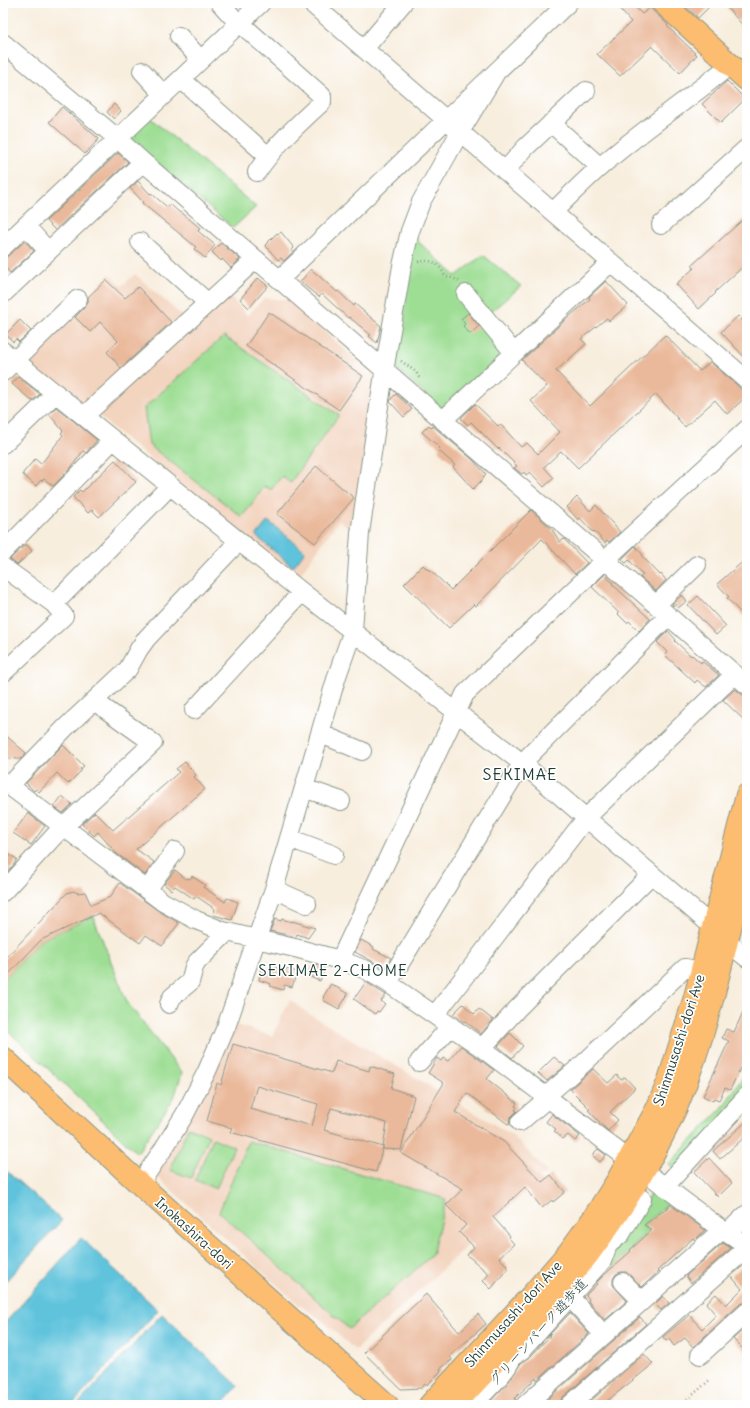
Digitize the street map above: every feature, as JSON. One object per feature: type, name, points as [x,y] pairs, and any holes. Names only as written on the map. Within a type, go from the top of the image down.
[{"type":"main road","points":[[663,3],[747,80]]},
{"type":"main road","name":"Shinmusashi-dori Ave","points":[[719,934],[747,795]]},
{"type":"main road","name":"Shinmusashi-dori Ave","points":[[454,1405],[559,1290],[612,1220],[637,1165],[669,1080],[695,997],[747,859]]},
{"type":"main road","name":"Inokashira-dori","points":[[3,1058],[142,1186],[387,1405]]},
{"type":"main road","name":"Shinmusashi-dori Ave","points":[[430,1405],[531,1296],[569,1252],[597,1213],[637,1165]]},
{"type":"street","points":[[220,3],[239,24],[322,96],[322,102],[290,131],[268,156],[257,172]]},
{"type":"street","points":[[3,247],[261,3]]},
{"type":"street","points":[[311,3],[747,380]]},
{"type":"street","points":[[364,49],[403,3]]},
{"type":"street","points":[[280,279],[568,3]]},
{"type":"street","points":[[179,36],[201,60]]},
{"type":"street","points":[[3,43],[118,138],[143,162],[605,560],[741,680],[586,818],[435,1015]]},
{"type":"street","points":[[553,212],[600,167],[730,65]]},
{"type":"street","points":[[142,71],[164,96]]},
{"type":"street","points":[[142,1186],[147,1173],[184,1114],[207,1071],[226,1027],[274,889],[337,676],[353,630],[360,533],[384,370],[402,266],[410,231],[421,202],[460,132],[495,74]]},
{"type":"street","points":[[181,79],[268,156]]},
{"type":"street","points":[[505,171],[526,147],[586,91]]},
{"type":"street","points":[[551,123],[600,167]]},
{"type":"street","points":[[661,225],[747,148]]},
{"type":"street","points":[[3,294],[143,162]]},
{"type":"street","points":[[26,226],[48,251]]},
{"type":"street","points":[[139,243],[208,303]]},
{"type":"street","points":[[84,416],[256,259]]},
{"type":"street","points":[[443,420],[611,262]]},
{"type":"street","points":[[466,294],[514,353]]},
{"type":"street","points":[[78,299],[7,361],[56,393],[239,542],[522,763],[747,958]]},
{"type":"street","points":[[3,444],[56,393]]},
{"type":"street","points":[[340,960],[465,694],[605,560],[747,428]]},
{"type":"street","points":[[3,552],[113,440]]},
{"type":"street","points":[[54,604],[170,486]]},
{"type":"street","points":[[239,542],[146,638],[128,669],[6,784],[163,902],[196,920],[227,932],[299,948],[340,960],[366,970],[388,983],[482,1048],[747,1247],[570,1405]]},
{"type":"street","points":[[388,983],[522,763],[662,610],[697,565]]},
{"type":"street","points":[[3,567],[54,604],[64,616],[3,673]]},
{"type":"street","points":[[194,710],[302,592]]},
{"type":"street","points":[[3,892],[56,834],[153,743],[94,701]]},
{"type":"street","points":[[320,734],[362,751]]},
{"type":"street","points":[[304,788],[341,802]]},
{"type":"street","points":[[289,838],[334,856]]},
{"type":"street","points":[[147,890],[175,851]]},
{"type":"street","points":[[482,1048],[559,965],[651,875]]},
{"type":"street","points":[[274,889],[307,904]]},
{"type":"street","points":[[169,1004],[172,997],[190,982],[197,962],[227,932]]},
{"type":"street","points":[[520,1122],[685,968],[691,969]]},
{"type":"street","points":[[419,1062],[451,1026]]},
{"type":"street","points":[[670,1181],[747,1096]]},
{"type":"street","name":"グリーンパーク遊歩道","points":[[472,1405],[506,1369],[511,1358],[516,1353],[521,1351],[602,1261],[608,1245],[621,1234],[642,1198]]},
{"type":"street","points":[[529,1404],[642,1301],[747,1214]]},
{"type":"street","points":[[623,1282],[642,1301]]},
{"type":"street","points":[[569,1296],[604,1335]]},
{"type":"street","points":[[700,1356],[747,1312]]},
{"type":"path","points":[[416,262],[427,260],[434,262],[440,267],[445,276],[458,280],[466,294]]},
{"type":"path","points":[[399,355],[400,360],[416,372],[420,381]]},
{"type":"path","points":[[681,1405],[711,1379]]},
{"type":"shaded area","points":[[110,274],[122,286],[135,274],[183,317],[89,402],[77,403],[27,363],[27,354]]},
{"type":"shaded area","points":[[227,294],[248,316],[264,298],[289,300],[378,379],[356,533],[339,520],[296,580],[101,418],[101,410]]},
{"type":"shaded area","points":[[290,1000],[309,1014],[512,1135],[547,1172],[355,1350],[324,1322],[297,1303],[153,1173],[233,1024],[272,1036]]},
{"type":"green space","points":[[149,117],[256,207],[233,228],[131,141],[130,135]]},
{"type":"green space","points":[[412,236],[456,276],[483,255],[521,286],[488,314],[516,344],[444,411],[390,363]]},
{"type":"green space","points":[[224,336],[339,415],[290,483],[282,476],[271,490],[265,486],[242,517],[149,445],[144,408]]},
{"type":"green space","points":[[93,916],[127,1002],[182,1073],[174,1098],[137,1153],[3,1026],[3,980],[41,940]]},
{"type":"green space","points":[[747,1071],[747,1102],[682,1175],[669,1164],[722,1108]]},
{"type":"green space","points":[[188,1127],[209,1136],[191,1178],[170,1170]]},
{"type":"green space","points":[[213,1138],[234,1147],[216,1189],[195,1180]]},
{"type":"green space","points":[[248,1141],[446,1199],[432,1255],[349,1329],[219,1212]]},
{"type":"green space","points":[[663,1191],[673,1200],[646,1223],[644,1226],[649,1231],[579,1300],[650,1194]]},
{"type":"water","points":[[268,521],[305,551],[293,567],[256,536]]},
{"type":"water","points":[[3,1168],[62,1220],[3,1284]]},
{"type":"water","points":[[81,1238],[158,1310],[72,1405],[13,1405],[3,1395],[3,1325]]},
{"type":"water","points":[[162,1314],[238,1386],[221,1405],[77,1405]]},
{"type":"building","points":[[614,3],[631,3],[642,14],[650,8],[697,55],[680,73],[652,46],[620,76],[597,54],[631,22]]},
{"type":"building","points":[[682,3],[713,3],[698,18]]},
{"type":"building","points":[[723,3],[747,3],[747,30]]},
{"type":"building","points":[[727,81],[745,99],[721,123],[702,104]]},
{"type":"building","points":[[114,104],[121,111],[114,119],[107,112]]},
{"type":"building","points":[[62,107],[99,139],[85,154],[49,122]]},
{"type":"building","points":[[118,153],[128,162],[55,230],[46,221]]},
{"type":"building","points":[[138,181],[150,194],[151,193],[167,207],[170,204],[180,213],[181,212],[200,228],[198,231],[215,245],[205,258],[194,249],[196,247],[142,203],[143,202],[130,188]]},
{"type":"building","points":[[747,216],[747,263],[715,292],[716,293],[699,309],[676,284],[694,268],[692,265]]},
{"type":"building","points":[[281,232],[294,248],[292,250],[293,252],[284,261],[281,258],[278,260],[265,245],[277,233],[278,234]]},
{"type":"building","points":[[25,241],[34,251],[10,273],[3,265],[3,260]]},
{"type":"building","points":[[221,243],[240,259],[231,268],[212,252]]},
{"type":"building","points":[[311,269],[354,306],[355,304],[381,326],[377,343],[369,336],[371,335],[349,317],[348,318],[322,294],[319,297],[300,282]]},
{"type":"building","points":[[258,278],[268,286],[249,308],[240,299]]},
{"type":"building","points":[[106,280],[125,298],[138,287],[171,322],[121,368],[107,352],[118,341],[100,322],[90,332],[75,317],[86,306],[88,297]]},
{"type":"building","points":[[606,281],[628,305],[609,321],[607,318],[581,339],[586,344],[556,371],[590,406],[665,335],[700,371],[710,362],[736,384],[747,396],[727,414],[715,400],[685,427],[656,394],[578,468],[561,451],[544,467],[554,478],[544,487],[530,472],[526,475],[524,472],[522,474],[514,468],[517,466],[499,448],[498,449],[471,422],[468,425],[461,418],[475,404],[498,426],[500,424],[521,447],[527,443],[538,454],[560,432],[531,401],[547,386],[522,360],[590,299],[589,297]]},
{"type":"building","points":[[269,312],[363,376],[339,410],[246,346]]},
{"type":"building","points":[[468,313],[479,326],[470,334],[463,326],[465,324],[461,319]]},
{"type":"building","points":[[747,315],[747,360],[721,332],[738,316],[742,320]]},
{"type":"building","points":[[20,320],[31,331],[19,342],[16,339],[13,342],[6,334]]},
{"type":"building","points":[[18,377],[40,394],[32,401],[12,384]]},
{"type":"building","points":[[396,394],[412,409],[404,417],[390,402]]},
{"type":"building","points":[[56,407],[97,440],[86,453],[83,451],[70,469],[53,486],[44,479],[42,481],[41,480],[36,486],[23,475],[23,473],[35,459],[41,464],[63,435],[61,433],[63,431],[49,414]]},
{"type":"building","points":[[429,425],[432,428],[433,426],[472,459],[486,474],[473,489],[453,467],[455,465],[438,450],[440,448],[422,432]]},
{"type":"building","points":[[115,460],[136,482],[99,517],[92,510],[88,513],[73,497],[80,490],[82,492]]},
{"type":"building","points":[[316,466],[354,498],[315,543],[277,514]]},
{"type":"building","points":[[577,497],[590,511],[596,505],[620,532],[609,542],[607,540],[605,543],[580,518],[578,520],[567,507]]},
{"type":"building","points":[[531,510],[551,528],[560,542],[564,539],[587,563],[575,574],[542,539],[476,606],[474,604],[449,628],[404,584],[423,565],[451,590]]},
{"type":"building","points":[[26,544],[32,551],[17,565],[10,559]]},
{"type":"building","points":[[635,546],[643,555],[642,556],[666,580],[656,591],[640,577],[643,575],[629,560],[626,563],[622,559]]},
{"type":"building","points":[[747,558],[747,620],[727,598],[729,597],[717,584]]},
{"type":"building","points":[[604,575],[650,619],[639,631],[629,621],[627,623],[618,614],[619,613],[592,587]]},
{"type":"building","points":[[682,595],[687,601],[678,608],[675,604],[673,606],[672,604]]},
{"type":"building","points":[[698,596],[726,626],[716,635],[688,605]]},
{"type":"building","points":[[668,631],[676,640],[675,641],[691,656],[692,655],[701,663],[702,661],[719,675],[706,687],[697,680],[695,683],[665,655],[667,652],[657,642]]},
{"type":"building","points":[[735,689],[747,698],[747,723],[723,700]]},
{"type":"building","points":[[3,733],[26,753],[21,759],[3,758]]},
{"type":"building","points":[[63,745],[84,766],[80,769],[82,770],[68,784],[57,773],[39,792],[36,789],[34,791],[26,783]]},
{"type":"building","points":[[185,762],[196,775],[194,777],[205,789],[136,849],[154,862],[145,875],[116,853],[98,832],[94,836],[82,824],[95,812],[113,830],[179,772],[176,769]]},
{"type":"building","points":[[62,796],[72,804],[63,813],[54,807]]},
{"type":"building","points":[[28,813],[45,826],[31,845],[13,833]]},
{"type":"building","points":[[3,851],[17,859],[13,866],[3,876]]},
{"type":"building","points":[[175,870],[186,879],[190,879],[192,876],[205,885],[203,887],[225,902],[227,898],[238,902],[232,920],[213,915],[215,909],[196,896],[194,899],[175,886],[171,890],[164,884]]},
{"type":"building","points":[[120,883],[157,910],[179,923],[162,946],[146,935],[140,943],[99,913],[41,940],[3,980],[3,961],[67,893],[73,891],[78,893],[85,892],[91,905],[110,897]]},
{"type":"building","points":[[275,919],[281,921],[282,919],[292,921],[315,928],[308,938],[297,934],[296,937],[270,931]]},
{"type":"building","points":[[361,940],[374,947],[373,949],[391,958],[385,968],[355,952]]},
{"type":"building","points":[[316,964],[325,968],[320,981],[308,976],[312,966],[315,967]]},
{"type":"building","points":[[274,967],[297,972],[292,987],[284,985],[283,990],[270,986],[271,984],[259,980],[262,968],[273,972]]},
{"type":"building","points":[[366,982],[386,995],[381,1001],[385,1004],[379,1012],[377,1011],[375,1014],[354,999]]},
{"type":"building","points":[[331,984],[348,994],[339,1009],[323,1000],[323,997]]},
{"type":"building","points":[[747,1003],[747,1054],[730,1090],[725,1088],[719,1100],[714,1098],[713,1101],[703,1096],[729,1041],[722,1038],[726,1029],[734,1032]]},
{"type":"building","points":[[463,1004],[474,1014],[479,1009],[493,1020],[481,1034],[465,1021],[464,1022],[453,1014]]},
{"type":"building","points":[[510,1033],[523,1046],[512,1058],[498,1046]]},
{"type":"building","points":[[233,1044],[332,1073],[336,1061],[369,1071],[370,1066],[395,1074],[391,1088],[414,1096],[401,1150],[383,1149],[383,1147],[376,1172],[230,1132],[232,1128],[207,1121],[217,1083],[221,1085]],"holes":[[[257,1086],[318,1104],[312,1126],[250,1109]],[[331,1108],[387,1123],[383,1147],[324,1130]]]},
{"type":"building","points":[[461,1046],[494,1070],[487,1079],[517,1103],[515,1110],[517,1111],[510,1118],[509,1125],[467,1093],[455,1112],[504,1142],[542,1182],[551,1175],[565,1192],[553,1202],[552,1200],[542,1208],[525,1187],[493,1217],[510,1236],[509,1238],[514,1244],[499,1258],[507,1265],[506,1267],[508,1268],[491,1289],[483,1281],[489,1274],[467,1255],[474,1247],[459,1232],[466,1225],[446,1205],[463,1189],[401,1153],[444,1083],[428,1073],[437,1058],[441,1061],[443,1058],[448,1061]]},
{"type":"building","points":[[554,1057],[565,1066],[547,1081],[538,1073]]},
{"type":"building","points":[[593,1069],[608,1083],[617,1075],[621,1080],[625,1077],[635,1088],[610,1112],[618,1120],[608,1131],[588,1110],[590,1109],[570,1089]]},
{"type":"building","points":[[552,1114],[580,1136],[575,1141],[568,1135],[563,1139],[554,1131],[556,1129],[546,1122]]},
{"type":"building","points":[[747,1121],[747,1135],[720,1159],[713,1151]]},
{"type":"building","points":[[598,1149],[606,1155],[600,1162],[592,1155]]},
{"type":"building","points":[[709,1158],[732,1183],[718,1197],[694,1172]]},
{"type":"building","points":[[671,1205],[705,1230],[695,1240],[693,1238],[642,1287],[626,1272],[616,1274],[613,1279],[613,1285],[627,1301],[605,1320],[588,1301],[589,1299],[586,1295],[603,1276],[652,1230],[644,1225]]},
{"type":"building","points":[[723,1243],[731,1248],[691,1283],[686,1276]]},
{"type":"building","points":[[745,1264],[747,1266],[747,1302],[740,1304],[693,1347],[685,1338],[674,1346],[669,1339],[666,1341],[663,1337],[689,1315],[702,1329],[716,1315],[706,1303],[716,1294],[726,1305],[742,1289],[731,1276]]},
{"type":"building","points":[[426,1294],[459,1332],[478,1314],[486,1324],[450,1356],[452,1360],[440,1369],[441,1371],[427,1385],[425,1384],[422,1388],[401,1389],[364,1353]]},
{"type":"building","points":[[663,1296],[669,1303],[661,1310],[655,1304]]},
{"type":"building","points":[[570,1313],[589,1334],[537,1380],[536,1378],[514,1399],[516,1400],[515,1405],[487,1405],[509,1381],[521,1363],[529,1358]]},
{"type":"building","points":[[640,1317],[646,1324],[563,1397],[560,1401],[560,1405],[541,1405]]},
{"type":"building","points":[[745,1328],[747,1330],[747,1353],[733,1339]]},
{"type":"building","points":[[644,1354],[653,1364],[602,1405],[586,1405]]},
{"type":"district","name":"SEKIMAE","points":[[520,774]]},
{"type":"district","name":"SEKIMAE 2-CHOME","points":[[333,971]]}]
